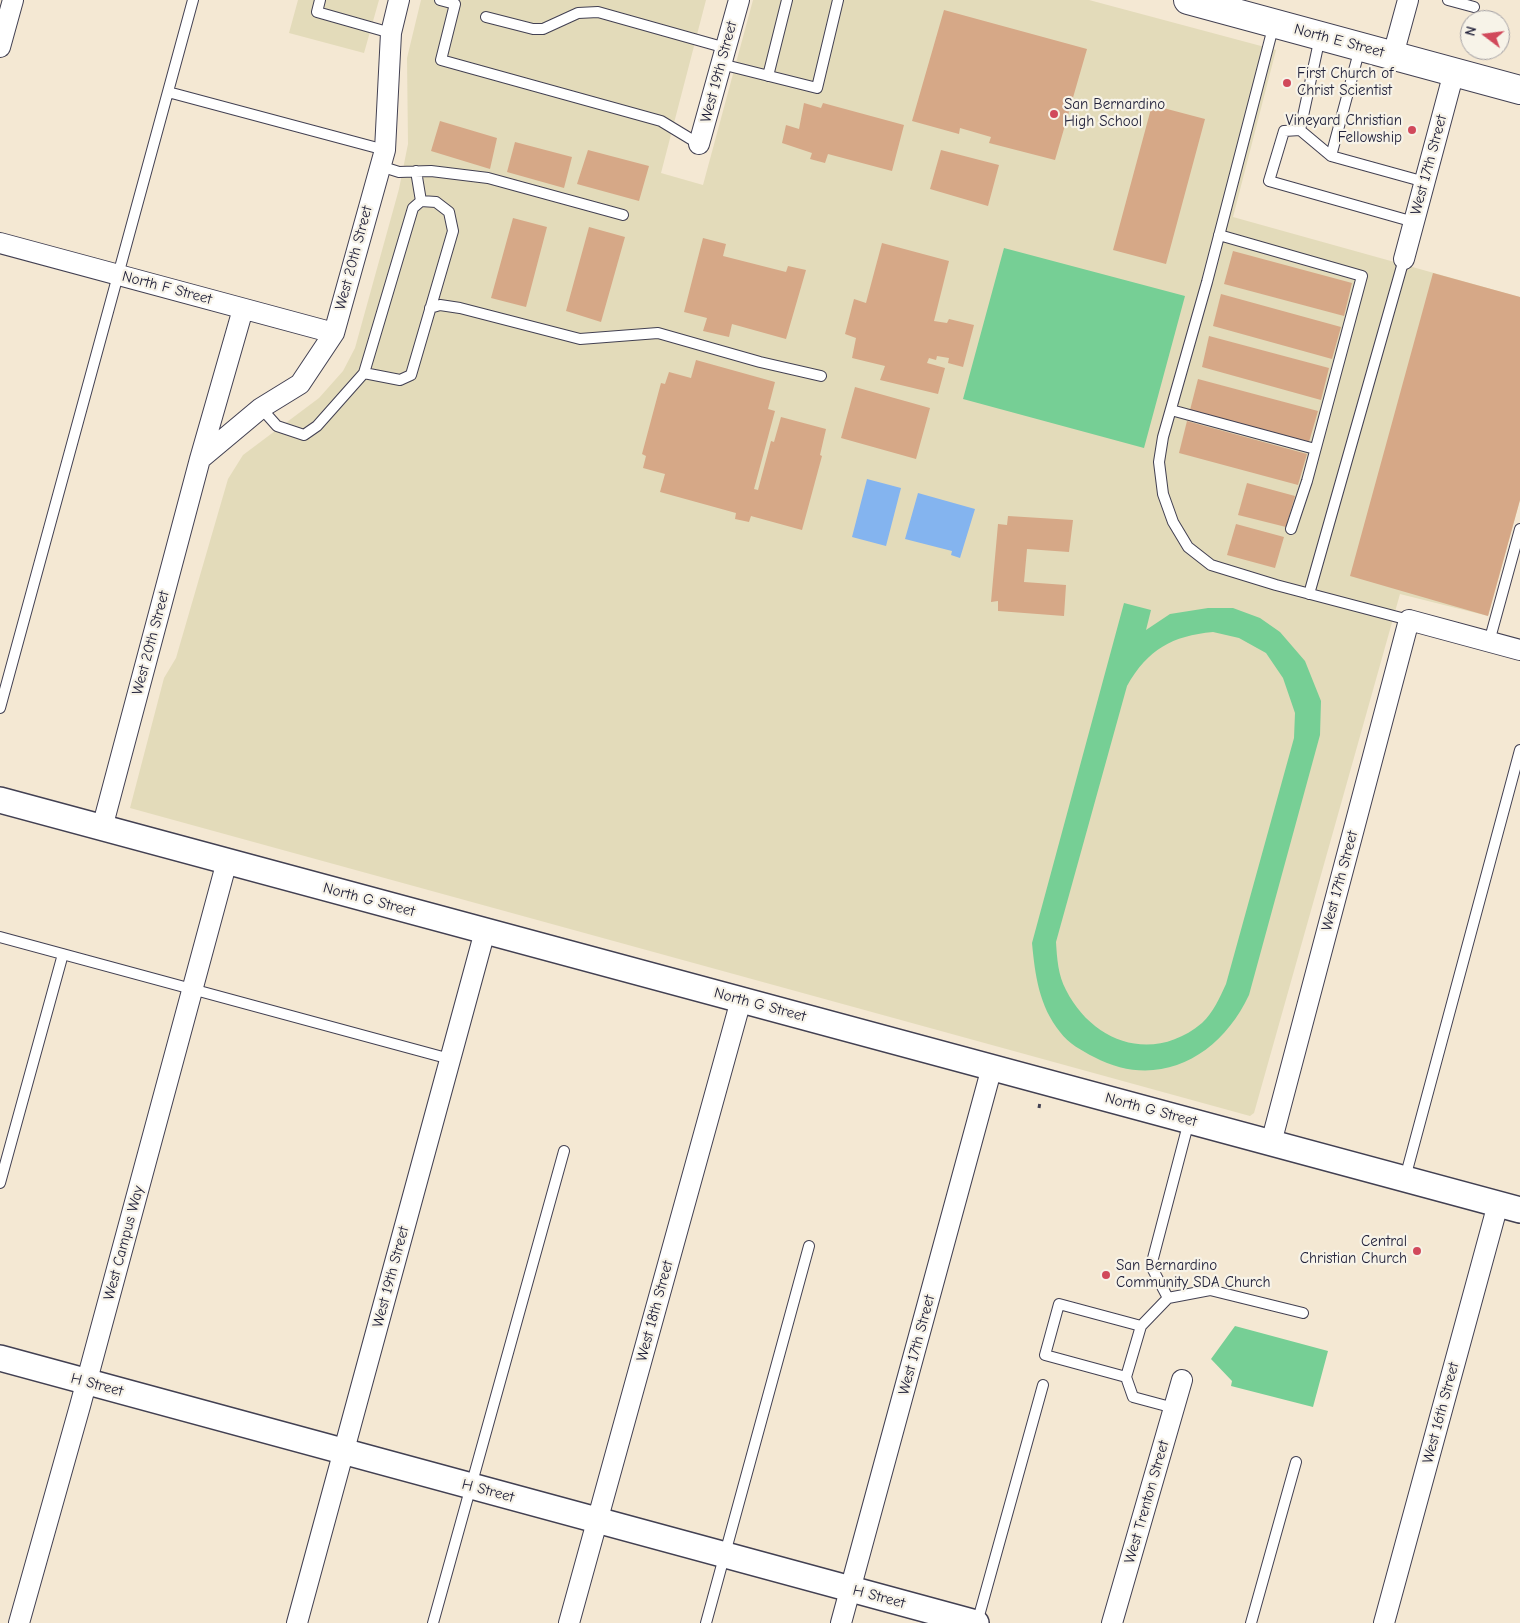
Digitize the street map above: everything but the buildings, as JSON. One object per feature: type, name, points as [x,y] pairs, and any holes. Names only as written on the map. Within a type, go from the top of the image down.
[{"type":"main road","name":"North E Street","points":[[1191,0],[1520,90]]},
{"type":"street","points":[[0,47],[13,0]]},
{"type":"street","name":"West 20th Street","points":[[200,459],[261,408],[300,384],[334,333],[382,158],[391,33],[399,0]]},
{"type":"street","name":"West 19th Street","points":[[700,144],[739,0]]},
{"type":"street","points":[[1393,55],[1408,0]]},
{"type":"street","name":"West 17th Street","points":[[1404,258],[1454,72]]},
{"type":"street","name":"North F Street","points":[[0,243],[334,333]]},
{"type":"street","name":"West 20th Street","points":[[102,828],[200,459],[243,308]]},
{"type":"street","points":[[1409,620],[1520,650]]},
{"type":"street","name":"West 17th Street","points":[[1271,1142],[1409,620]]},
{"type":"street","name":"North G Street","points":[[0,800],[1509,1207]]},
{"type":"street","name":"West Campus Way","points":[[19,1623],[87,1382],[227,861]]},
{"type":"street","name":"West 19th Street","points":[[297,1623],[485,931]]},
{"type":"street","name":"West 18th Street","points":[[569,1623],[740,1000]]},
{"type":"street","name":"West 17th Street","points":[[841,1623],[992,1068]]},
{"type":"street","name":"West 16th Street","points":[[1384,1623],[1509,1207]]},
{"type":"street","name":"H Street","points":[[0,1358],[976,1623]]},
{"type":"street","name":"West Trenton Street","points":[[1112,1623],[1182,1380]]},
{"type":"lane","points":[[0,708],[193,0]]},
{"type":"lane","points":[[320,0],[317,12],[391,33]]},
{"type":"lane","points":[[440,0],[455,4],[441,60],[660,121],[700,144]]},
{"type":"lane","points":[[768,76],[788,0]]},
{"type":"lane","points":[[486,17],[533,29],[543,29],[578,13],[598,12],[617,16],[724,56],[768,76],[817,88],[838,0]]},
{"type":"lane","points":[[1448,0],[1474,7]]},
{"type":"lane","points":[[1274,23],[1171,410],[1159,462],[1163,494],[1173,522],[1188,547],[1211,565],[1309,594],[1409,620]]},
{"type":"lane","points":[[1300,130],[1320,36]]},
{"type":"lane","points":[[1331,156],[1361,47]]},
{"type":"lane","points":[[168,92],[382,158],[400,172],[416,171],[488,178],[622,215]]},
{"type":"lane","points":[[1414,222],[1269,180],[1284,131],[1300,130],[1331,156],[1424,182]]},
{"type":"lane","points":[[416,171],[421,201]]},
{"type":"lane","points":[[261,408],[277,426],[304,435],[317,426],[364,373],[413,208],[421,201],[436,202],[449,212],[453,231],[411,375],[400,380],[364,373]]},
{"type":"lane","points":[[1219,235],[1362,276],[1291,529]]},
{"type":"lane","points":[[1309,594],[1404,258]]},
{"type":"lane","points":[[430,308],[440,305],[460,308],[580,339],[658,333],[760,362],[820,376]]},
{"type":"lane","points":[[1171,410],[1315,449]]},
{"type":"lane","points":[[1490,642],[1520,530]]},
{"type":"lane","points":[[1404,1178],[1520,750]]},
{"type":"lane","points":[[0,937],[194,988],[450,1059]]},
{"type":"lane","points":[[0,1183],[63,954]]},
{"type":"lane","points":[[1168,1298],[1151,1266],[1189,1120]]},
{"type":"lane","points":[[433,1623],[564,1151]]},
{"type":"lane","points":[[706,1623],[809,1246]]},
{"type":"lane","points":[[1174,1408],[1133,1397],[1126,1377],[1141,1326],[1168,1298],[1210,1290],[1304,1313]]},
{"type":"lane","points":[[1126,1377],[1045,1355],[1059,1304],[1141,1326]]},
{"type":"lane","points":[[976,1623],[1043,1385]]},
{"type":"lane","points":[[1251,1623],[1296,1462]]},
{"type":"path","points":[[1040,1102],[1040,1108]]},
{"type":"shaded area","points":[[298,0],[379,0],[364,53],[289,33]]},
{"type":"shaded area","name":"San Bernardino High School","points":[[421,0],[706,0],[661,173],[703,185],[753,0],[1089,0],[1276,50],[1233,217],[1520,297],[1520,500],[1488,616],[1400,594],[1254,1113],[1250,1116],[130,808],[164,678],[176,658],[228,479],[243,455],[319,398],[343,371],[355,348],[399,189],[408,144],[407,58]]},
{"type":"green space","points":[[1004,248],[1185,296],[1144,448],[963,399]]},
{"type":"green space","points":[[1124,603],[1151,610],[1146,630],[1170,614],[1208,608],[1233,608],[1260,618],[1280,632],[1305,661],[1321,701],[1320,735],[1249,995],[1237,1017],[1222,1036],[1204,1051],[1185,1062],[1164,1069],[1141,1070],[1118,1067],[1094,1057],[1067,1040],[1047,1012],[1039,990],[1032,943]],"holes":[[[1213,632],[1239,638],[1266,653],[1283,678],[1295,713],[1294,738],[1226,984],[1210,1015],[1183,1036],[1164,1043],[1145,1045],[1126,1042],[1108,1035],[1092,1023],[1078,1008],[1066,990],[1061,978],[1056,942],[1127,686],[1135,673],[1153,654],[1173,641]]]},
{"type":"green space","points":[[1235,1326],[1328,1351],[1313,1407],[1231,1386],[1232,1381],[1211,1359]]},
{"type":"water","points":[[867,479],[901,488],[886,546],[852,537]]},
{"type":"water","points":[[918,493],[975,509],[960,558],[951,555],[952,551],[905,539]]},
{"type":"place","name":"First Church of Christ Scientist","points":[[1287,83]]},
{"type":"place","name":"San Bernardino High School","points":[[1054,114]]},
{"type":"place","name":"Vineyard Christian Fellowship","points":[[1412,130]]},
{"type":"place","name":"Central Christian Church","points":[[1417,1251]]},
{"type":"place","name":"San Bernardino Community SDA Church","points":[[1106,1275]]}]
